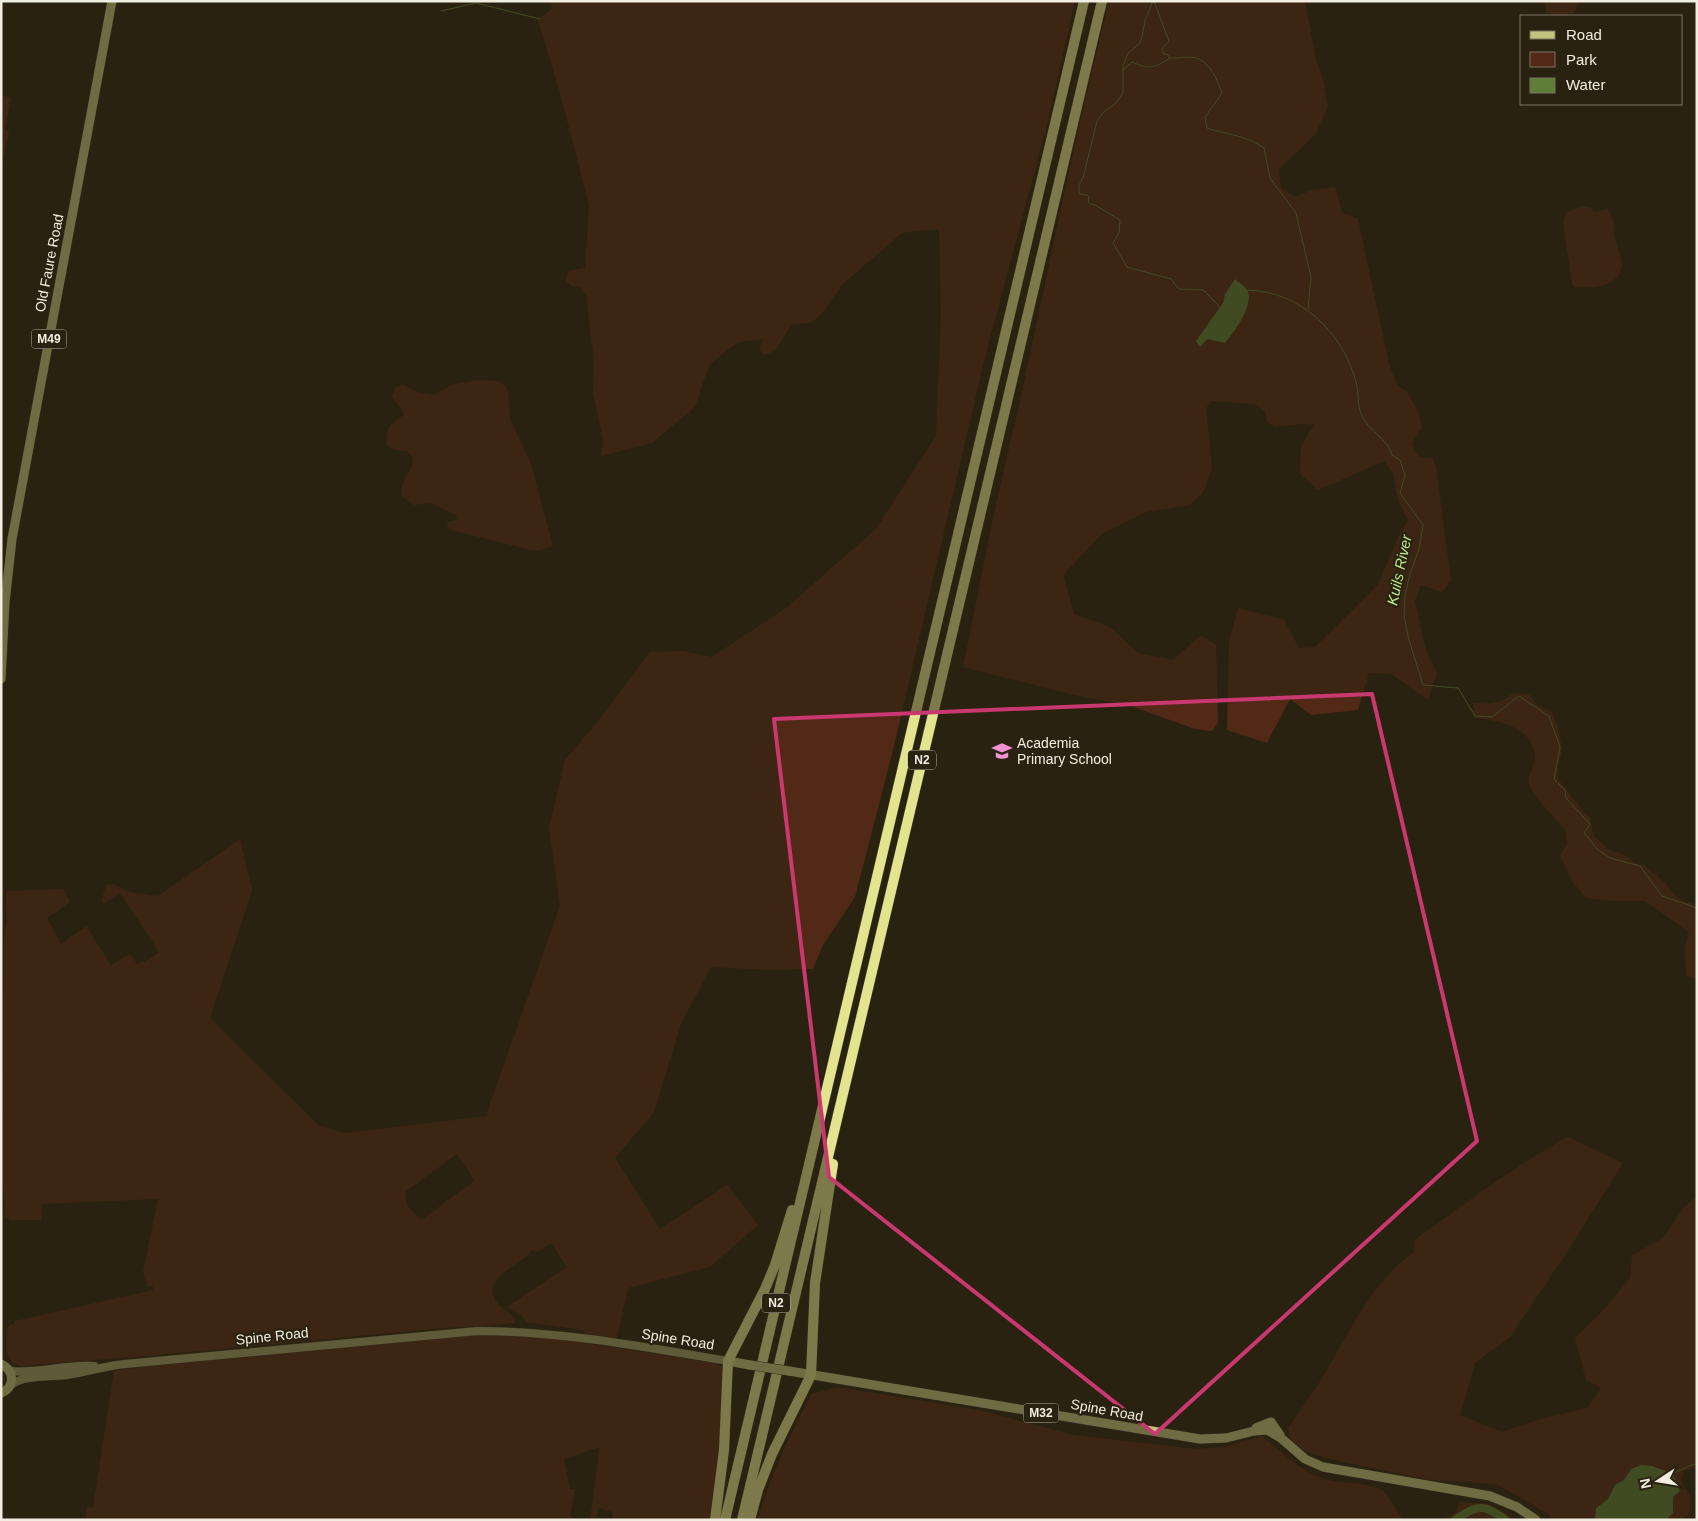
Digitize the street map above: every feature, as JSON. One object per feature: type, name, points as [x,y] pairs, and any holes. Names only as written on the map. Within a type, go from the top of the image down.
[{"type":"highway","name":"N2","points":[[725,1520],[1084,1]]},
{"type":"highway","name":"N2","points":[[742,1520],[1102,1]]},
{"type":"highway","points":[[715,1520],[724,1450],[728,1361],[765,1289],[779,1254],[820,1104],[828,1086]]},
{"type":"highway","points":[[750,1520],[758,1490],[772,1454],[811,1375],[817,1268],[840,1122],[841,1104]]},
{"type":"main road","name":"Old Faure Road","points":[[1,679],[5,602],[12,539],[112,1]]},
{"type":"main road","name":"Spine Road","points":[[2,1395],[11,1385],[20,1380],[68,1375],[101,1367],[477,1331],[520,1331],[561,1335],[728,1361],[1200,1439],[1226,1438],[1270,1427],[1300,1455],[1323,1467],[1490,1496],[1516,1507],[1536,1520]]},
{"type":"main road","points":[[1,1356],[12,1379],[11,1385]]},
{"type":"main road","name":"Spine Road","points":[[5,1367],[22,1372],[81,1365],[101,1367]]},
{"type":"highlighted area","points":[[1372,694],[1477,1141],[1155,1434],[829,1177],[774,719]]},
{"type":"green space","points":[[551,1],[1075,1],[1046,129],[986,353],[892,754],[855,897],[823,945],[813,969],[769,970],[711,967],[681,1024],[654,1112],[615,1158],[660,1229],[727,1185],[758,1225],[710,1267],[628,1288],[617,1338],[610,1339],[585,1334],[583,1330],[526,1322],[523,1317],[507,1307],[567,1267],[551,1243],[538,1252],[532,1250],[527,1256],[504,1272],[494,1284],[493,1292],[496,1301],[513,1317],[515,1323],[157,1355],[22,1366],[16,1364],[11,1361],[7,1351],[8,1327],[14,1324],[15,1321],[153,1290],[153,1286],[147,1287],[143,1272],[158,1199],[42,1204],[41,1220],[9,1220],[9,1218],[5,1217],[3,1180],[4,932],[7,922],[7,891],[63,889],[70,902],[47,918],[61,944],[86,926],[111,965],[130,953],[137,964],[142,961],[144,963],[159,952],[120,893],[103,904],[101,902],[106,885],[113,884],[129,892],[158,896],[240,839],[252,890],[210,1018],[318,1125],[344,1133],[488,1116],[487,1112],[560,906],[549,828],[565,760],[602,716],[650,652],[683,651],[712,657],[786,608],[876,529],[936,436],[941,315],[939,229],[902,233],[844,283],[822,313],[811,323],[792,324],[775,351],[764,355],[759,349],[763,339],[738,342],[709,365],[695,407],[652,443],[601,456],[603,440],[593,391],[594,361],[586,296],[580,287],[572,286],[566,281],[568,271],[585,268],[589,205],[560,93],[538,20],[552,9]],"holes":[[[457,1154],[475,1181],[422,1220],[407,1206],[405,1192]]]},
{"type":"green space","points":[[1109,1],[1305,1],[1316,60],[1323,79],[1328,106],[1316,134],[1279,169],[1281,188],[1295,197],[1312,190],[1335,187],[1342,212],[1358,219],[1389,364],[1398,386],[1407,392],[1418,411],[1422,427],[1412,443],[1421,457],[1433,458],[1436,468],[1451,581],[1442,592],[1421,585],[1415,601],[1426,651],[1437,673],[1428,700],[1391,674],[1369,673],[1358,710],[1311,715],[1290,699],[1267,743],[1227,730],[1229,641],[1238,608],[1284,620],[1299,648],[1315,647],[1378,585],[1398,537],[1408,520],[1398,500],[1393,473],[1384,461],[1318,490],[1300,474],[1301,446],[1314,425],[1302,424],[1275,427],[1267,422],[1265,412],[1256,404],[1211,401],[1206,409],[1212,468],[1204,491],[1190,505],[1146,512],[1102,534],[1063,575],[1074,614],[1110,627],[1138,653],[1173,660],[1201,635],[1216,645],[1218,723],[1212,731],[1195,729],[1131,706],[1070,694],[963,667],[994,513],[1077,134]],"holes":[[[1235,280],[1225,343],[1207,339],[1223,301]]]},
{"type":"green space","points":[[1544,1],[1580,1],[1573,15],[1547,15]]},
{"type":"green space","points":[[1,96],[11,97],[5,130],[9,131],[1,171]]},
{"type":"green space","points":[[1581,207],[1589,207],[1595,212],[1607,209],[1613,220],[1614,233],[1621,258],[1620,272],[1616,278],[1597,287],[1582,288],[1575,287],[1572,284],[1563,221],[1567,212]]},
{"type":"green space","points":[[477,380],[499,381],[506,387],[509,395],[510,418],[530,461],[553,546],[540,550],[531,550],[451,530],[447,527],[448,522],[457,520],[456,515],[431,503],[414,505],[403,497],[402,485],[411,468],[413,458],[407,451],[394,450],[387,445],[389,427],[404,415],[392,397],[395,388],[403,385],[421,393],[434,395],[450,385]]},
{"type":"green space","points":[[1514,693],[1530,695],[1537,705],[1552,712],[1558,728],[1562,749],[1558,767],[1558,779],[1590,818],[1593,835],[1609,850],[1623,854],[1637,864],[1644,865],[1664,882],[1677,897],[1697,905],[1697,979],[1686,976],[1685,949],[1689,932],[1645,901],[1613,901],[1586,898],[1572,881],[1560,855],[1567,844],[1565,829],[1539,800],[1529,784],[1535,755],[1529,739],[1516,728],[1500,722],[1474,718],[1473,703],[1494,702]]},
{"type":"green space","points":[[1568,1137],[1623,1163],[1571,1246],[1510,1337],[1475,1363],[1460,1415],[1502,1432],[1541,1419],[1587,1408],[1601,1388],[1586,1380],[1575,1338],[1599,1315],[1630,1278],[1632,1255],[1663,1238],[1684,1207],[1697,1196],[1697,1468],[1684,1471],[1681,1481],[1691,1497],[1689,1515],[1681,1520],[1666,1520],[1673,1513],[1673,1497],[1631,1469],[1624,1480],[1615,1485],[1608,1499],[1596,1508],[1595,1520],[1553,1520],[1550,1515],[1496,1484],[1430,1480],[1339,1461],[1306,1452],[1290,1439],[1288,1428],[1321,1380],[1373,1294],[1385,1278],[1414,1252],[1415,1240],[1509,1173]]},
{"type":"green space","points":[[461,1336],[546,1337],[715,1363],[723,1368],[724,1425],[711,1520],[613,1520],[612,1512],[599,1508],[596,1520],[590,1520],[600,1447],[564,1459],[570,1489],[575,1489],[570,1516],[573,1520],[86,1520],[87,1508],[93,1507],[114,1371],[156,1365]]},
{"type":"green space","points":[[838,1387],[979,1410],[1074,1435],[1197,1449],[1224,1447],[1262,1436],[1289,1459],[1311,1474],[1334,1481],[1370,1486],[1383,1491],[1403,1520],[758,1520],[774,1472],[811,1394]]},
{"type":"green space","points":[[1460,1502],[1489,1504],[1517,1520],[1443,1520],[1456,1512]]},
{"type":"water","points":[[1235,279],[1247,290],[1249,296],[1242,318],[1225,343],[1207,339],[1200,347],[1196,341],[1223,303],[1225,294]]},
{"type":"water","points":[[1641,1465],[1652,1466],[1673,1474],[1680,1491],[1673,1497],[1673,1513],[1666,1520],[1595,1520],[1596,1508],[1608,1499],[1615,1485],[1624,1480],[1631,1469]]},
{"type":"waterway","name":"Kuils River","points":[[1153,1],[1145,20],[1139,44],[1128,53],[1123,66],[1123,93],[1115,104],[1104,112],[1097,121],[1083,178],[1079,185],[1079,194],[1087,195],[1090,204],[1120,220],[1119,233],[1113,243],[1127,267],[1171,279],[1179,289],[1203,290],[1220,307]]},
{"type":"waterway","name":"Kuils River","points":[[1123,70],[1132,62],[1152,67],[1170,58],[1164,54],[1162,49],[1169,41],[1154,1]]},
{"type":"waterway","points":[[441,11],[476,3],[540,19]]},
{"type":"waterway","name":"Kuils River","points":[[1170,58],[1196,58],[1203,61],[1214,74],[1222,93],[1205,118],[1207,128],[1243,138],[1264,148],[1270,178],[1296,213],[1311,277],[1308,309]]},
{"type":"waterway","name":"Kuils River","points":[[1247,290],[1267,292],[1285,298],[1317,318],[1330,332],[1350,364],[1358,391],[1359,408],[1365,422],[1383,439],[1392,455],[1400,460],[1405,475],[1400,493],[1423,525],[1419,549],[1405,595],[1404,616],[1409,640],[1423,685],[1458,688],[1475,716],[1492,717],[1519,696],[1549,716],[1560,747],[1554,779],[1565,790],[1566,798],[1590,824],[1584,833],[1597,849],[1610,858],[1640,866],[1662,896],[1697,908]]},
{"type":"waterway","name":"Kuils River","points":[[1672,1474],[1697,1464]]},
{"type":"waterway","name":"Kuils River","points":[[1455,1520],[1470,1511],[1481,1508],[1492,1511],[1506,1520]]},
{"type":"place","name":"Academia Primary School","points":[[1002,751]]}]
